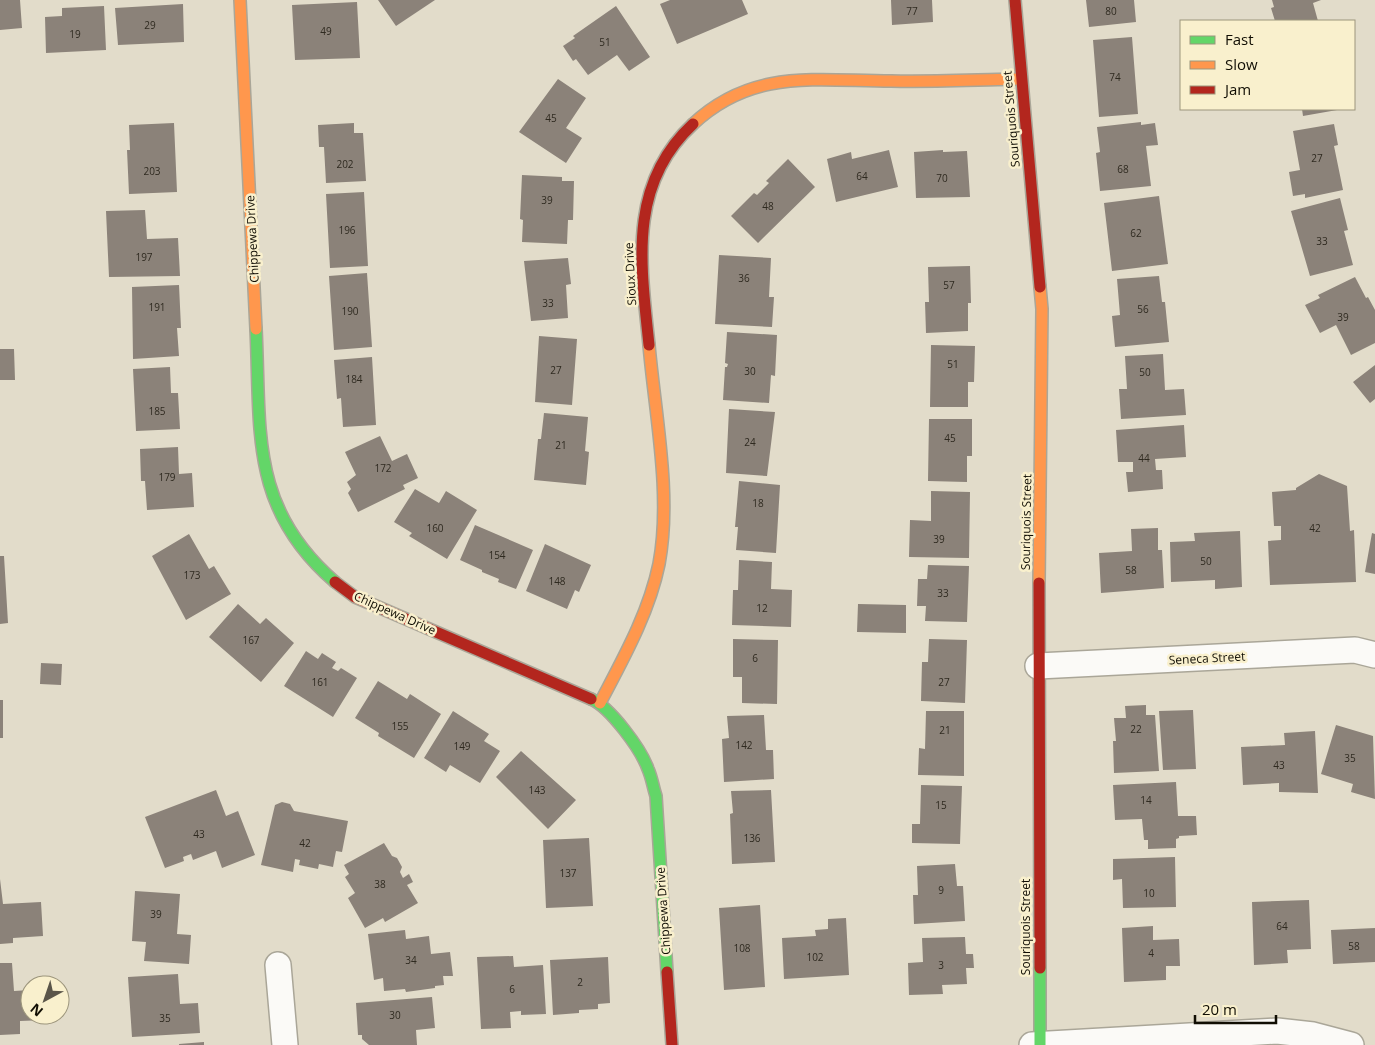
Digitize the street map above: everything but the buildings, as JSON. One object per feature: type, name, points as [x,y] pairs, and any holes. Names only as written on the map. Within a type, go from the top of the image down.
[{"type":"street","name":"Chippewa Drive","points":[[240,0],[263,463],[268,488],[290,536],[305,556],[329,579],[355,597],[600,703],[634,744],[648,768],[656,796],[672,1045]]},
{"type":"street","name":"Souriquois Street","points":[[1015,0],[1020,39],[1021,79],[1042,309],[1038,666],[1040,1045]]},
{"type":"street","name":"Sioux Drive","points":[[600,703],[629,647],[652,593],[662,545],[664,494],[640,253],[645,208],[659,171],[678,139],[711,107],[742,90],[766,83],[792,80],[932,82],[1021,79]]},
{"type":"street","name":"Seneca Street","points":[[1038,666],[1355,650],[1375,655]]},
{"type":"street","points":[[278,965],[285,1045]]},
{"type":"street","points":[[1032,1045],[1277,1031],[1312,1035],[1351,1045]]},
{"type":"traffic: fast","points":[[256,329],[261,434],[265,466],[274,496],[287,526],[307,554],[335,582]]},
{"type":"traffic: fast","points":[[591,699],[607,710],[632,740],[649,772],[656,796],[667,972]]},
{"type":"traffic: fast","points":[[1040,968],[1040,1045]]},
{"type":"traffic: slow","points":[[240,0],[256,329]]},
{"type":"traffic: slow","points":[[693,124],[716,106],[739,94],[762,86],[786,81],[1021,79]]},
{"type":"traffic: slow","points":[[1039,583],[1042,309],[1040,287]]},
{"type":"traffic: slow","points":[[600,703],[626,653],[649,600],[655,582],[663,538],[664,510],[661,454],[649,345]]},
{"type":"traffic: jam","points":[[1015,0],[1040,287]]},
{"type":"traffic: jam","points":[[649,345],[642,256],[643,228],[648,200],[657,173],[672,148],[693,124]]},
{"type":"traffic: jam","points":[[335,582],[355,597],[591,699]]},
{"type":"traffic: jam","points":[[1039,583],[1040,968]]},
{"type":"traffic: jam","points":[[667,972],[672,1045]]}]
